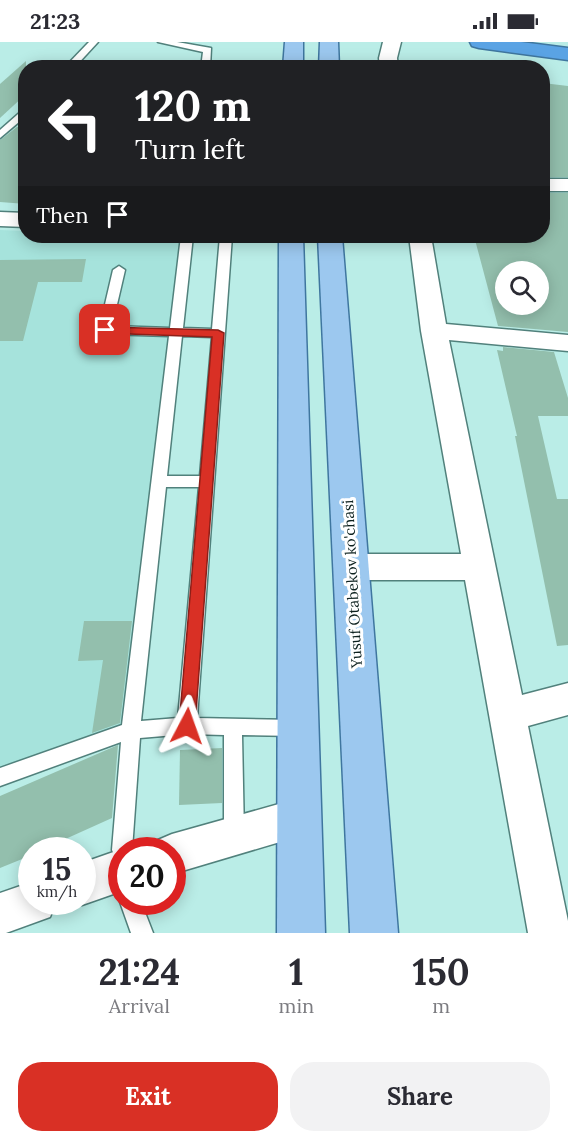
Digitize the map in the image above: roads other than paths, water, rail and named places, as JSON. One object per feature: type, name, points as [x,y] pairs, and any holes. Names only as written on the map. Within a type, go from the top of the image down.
[{"type":"highway","points":[[479,42],[568,54]]},
{"type":"highway","points":[[556,42],[568,44]]},
{"type":"main road","points":[[293,60],[294,42]]},
{"type":"main road","points":[[329,42],[329,60]]},
{"type":"main road","points":[[291,243],[301,933]]},
{"type":"main road","name":"Yusuf Otabekov ko'chasi","points":[[330,243],[374,933]]},
{"type":"street","points":[[388,60],[392,42]]},
{"type":"street","points":[[550,185],[568,185]]},
{"type":"street","points":[[0,219],[18,220]]},
{"type":"street","points":[[421,243],[434,332],[549,933]]},
{"type":"street","points":[[434,332],[568,343]]},
{"type":"street","points":[[351,567],[478,567]]},
{"type":"street","points":[[508,715],[568,699]]},
{"type":"street","points":[[186,850],[300,817]]},
{"type":"street","points":[[0,914],[18,908]]},
{"type":"lane","points":[[76,60],[94,42]]},
{"type":"lane","points":[[162,42],[208,50],[206,60]]},
{"type":"lane","points":[[0,135],[18,118]]},
{"type":"lane","points":[[123,837],[131,730],[186,243]]},
{"type":"lane","points":[[187,726],[225,243]]},
{"type":"lane","points":[[119,270],[105,330],[218,333]]},
{"type":"lane","points":[[158,482],[206,482]]},
{"type":"lane","points":[[0,777],[131,730],[187,726],[299,728]]},
{"type":"lane","points":[[233,727],[234,835]]},
{"type":"lane","points":[[136,915],[142,933]]}]
